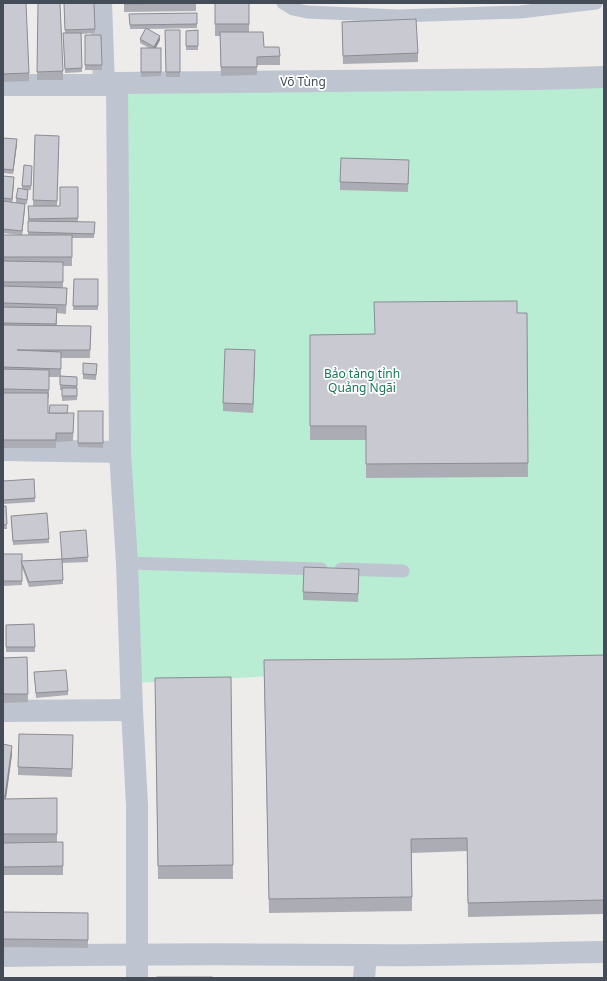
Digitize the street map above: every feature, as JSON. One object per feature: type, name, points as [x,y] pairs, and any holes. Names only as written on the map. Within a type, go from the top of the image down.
[{"type":"street","points":[[101,3],[111,84],[120,452],[127,563],[137,805],[137,978]]},
{"type":"street","name":"Võ Tùng","points":[[3,85],[540,80],[604,77]]},
{"type":"street","points":[[3,450],[120,452]]},
{"type":"street","points":[[3,711],[132,710]]},
{"type":"street","points":[[3,956],[295,953],[366,955],[604,952]]},
{"type":"street","points":[[364,978],[366,955]]},
{"type":"lane","points":[[283,3],[294,9],[307,12],[398,16],[520,12],[596,3]]},
{"type":"lane","points":[[127,563],[403,571]]},
{"type":"green space","name":"Bảo tàng tỉnh Quảng Ngãi","points":[[117,83],[604,88],[604,662],[523,664],[133,683]]},
{"type":"building","points":[[3,3],[26,3],[29,73],[3,74]]},
{"type":"building","points":[[38,3],[60,3],[63,71],[37,72]]},
{"type":"building","points":[[64,3],[94,3],[95,29],[65,30]]},
{"type":"building","points":[[124,3],[179,3],[124,4]]},
{"type":"building","points":[[215,3],[249,3],[249,24],[215,24]]},
{"type":"building","points":[[197,13],[197,24],[130,25],[129,14]]},
{"type":"building","points":[[416,19],[418,53],[343,56],[342,22]]},
{"type":"building","points":[[146,28],[160,36],[154,47],[140,39]]},
{"type":"building","points":[[165,30],[180,30],[180,72],[166,72]]},
{"type":"building","points":[[198,30],[198,46],[186,46],[186,31]]},
{"type":"building","points":[[220,32],[263,32],[264,47],[279,47],[280,56],[257,57],[257,67],[221,67]]},
{"type":"building","points":[[63,33],[81,33],[82,68],[65,69]]},
{"type":"building","points":[[85,35],[101,35],[102,65],[85,65]]},
{"type":"building","points":[[141,48],[161,48],[161,72],[141,72]]},
{"type":"building","points":[[35,135],[59,136],[57,201],[33,200]]},
{"type":"building","points":[[3,138],[17,139],[13,170],[3,169]]},
{"type":"building","points":[[341,158],[409,160],[408,184],[340,182]]},
{"type":"building","points":[[24,165],[32,166],[31,186],[22,186]]},
{"type":"building","points":[[3,176],[14,177],[12,199],[3,198]]},
{"type":"building","points":[[60,187],[78,187],[78,218],[29,219],[28,206],[60,206]]},
{"type":"building","points":[[18,188],[28,190],[27,200],[16,198]]},
{"type":"building","points":[[3,201],[25,204],[22,231],[3,229]]},
{"type":"building","points":[[28,221],[95,222],[94,234],[28,232]]},
{"type":"building","points":[[3,235],[72,235],[72,257],[3,257]]},
{"type":"building","points":[[3,261],[63,262],[63,282],[3,282]]},
{"type":"building","points":[[74,279],[98,279],[98,306],[73,306]]},
{"type":"building","points":[[3,286],[67,288],[66,305],[3,303]]},
{"type":"building","points":[[517,301],[517,313],[527,313],[528,463],[366,464],[366,426],[310,426],[310,335],[375,334],[374,302]]},
{"type":"building","points":[[3,307],[57,308],[56,324],[3,323]]},
{"type":"building","points":[[3,325],[91,326],[90,350],[17,350],[61,352],[61,369],[3,367]]},
{"type":"building","points":[[225,349],[255,350],[253,404],[223,403]]},
{"type":"building","points":[[83,363],[97,364],[96,375],[83,374]]},
{"type":"building","points":[[3,369],[49,370],[49,390],[3,389]]},
{"type":"building","points":[[60,376],[77,377],[77,386],[60,385]]},
{"type":"building","points":[[62,388],[77,388],[77,396],[62,396]]},
{"type":"building","points":[[3,393],[48,393],[48,413],[74,413],[73,433],[56,433],[56,440],[3,440]]},
{"type":"building","points":[[50,405],[68,405],[67,413],[49,413]]},
{"type":"building","points":[[78,411],[103,411],[103,443],[78,443]]},
{"type":"building","points":[[34,479],[35,498],[3,500],[3,481]]},
{"type":"building","points":[[3,506],[6,506],[7,524],[3,525]]},
{"type":"building","points":[[47,513],[49,539],[13,541],[11,516]]},
{"type":"building","points":[[86,530],[88,557],[62,559],[60,532]]},
{"type":"building","points":[[3,554],[22,554],[22,581],[3,581]]},
{"type":"building","points":[[62,559],[63,580],[29,582],[21,561]]},
{"type":"building","points":[[304,567],[359,569],[358,594],[303,592]]},
{"type":"building","points":[[34,624],[35,647],[6,647],[6,625]]},
{"type":"building","points":[[604,655],[604,900],[468,903],[467,838],[411,839],[412,897],[269,899],[264,660]]},
{"type":"building","points":[[27,657],[28,694],[3,694],[3,658]]},
{"type":"building","points":[[66,670],[68,691],[36,693],[34,672]]},
{"type":"building","points":[[231,677],[233,865],[158,866],[155,678]]},
{"type":"building","points":[[19,734],[73,735],[72,769],[18,767]]},
{"type":"building","points":[[3,744],[12,746],[5,796],[3,796]]},
{"type":"building","points":[[57,798],[57,834],[3,834],[3,799]]},
{"type":"building","points":[[63,842],[63,866],[3,867],[3,843]]},
{"type":"building","points":[[3,912],[88,913],[88,940],[3,939]]},
{"type":"building","points":[[212,977],[212,978],[157,978]]}]
